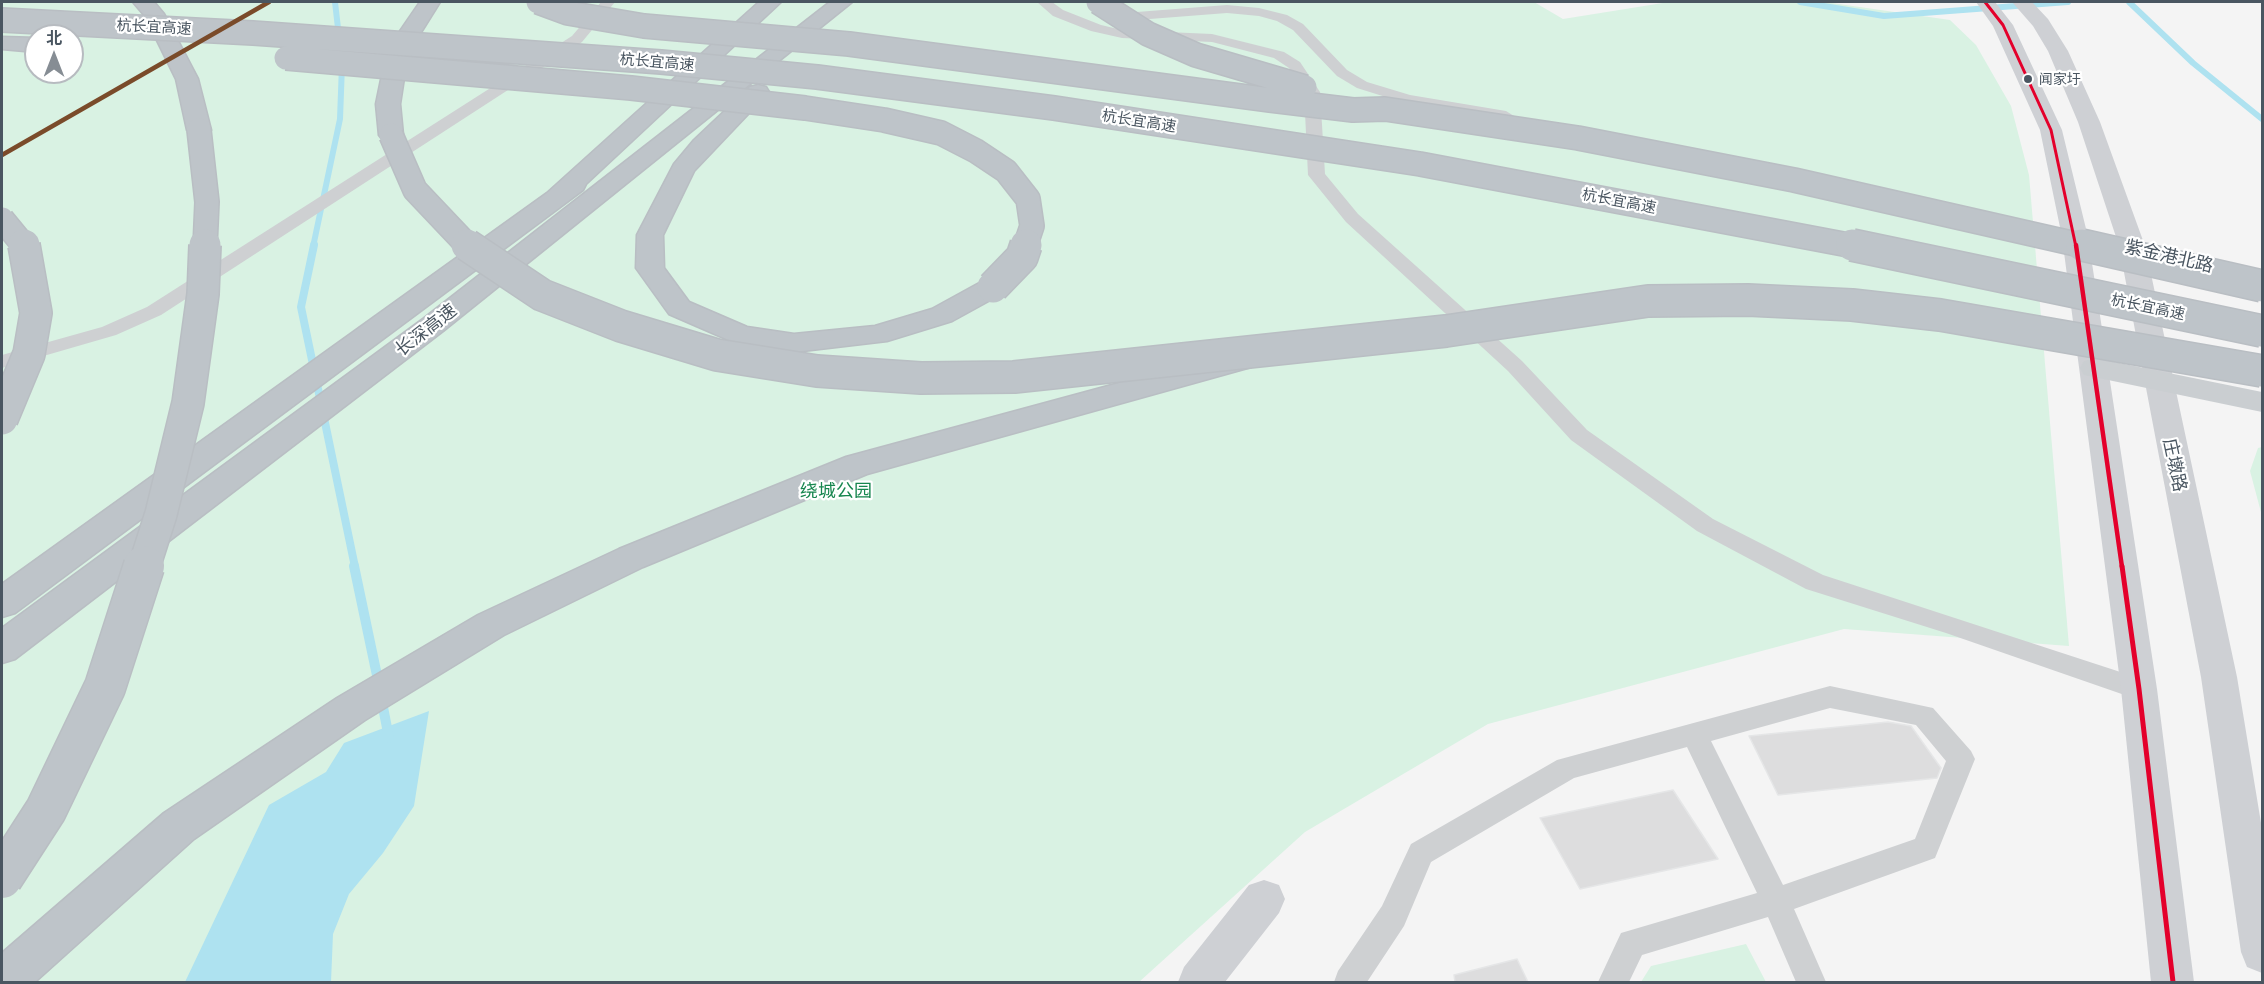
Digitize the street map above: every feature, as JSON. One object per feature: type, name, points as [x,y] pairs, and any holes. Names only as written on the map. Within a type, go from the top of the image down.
[{"type":"highway","points":[[2,879],[46,810],[105,687],[161,514],[188,403],[203,294],[207,202],[199,130],[187,79],[154,14],[143,2]]},
{"type":"highway","points":[[430,2],[409,34],[395,65],[388,104],[391,135],[415,190],[468,246],[542,296],[621,326],[717,355],[817,371],[921,378],[1014,377],[1292,345],[1446,331],[1648,301],[1748,300],[1852,305],[1940,315],[2127,345],[2262,371]]},
{"type":"highway","points":[[538,2],[568,13],[644,26],[849,44],[1270,100],[1353,110],[1385,109]]},
{"type":"highway","points":[[544,209],[771,2]]},
{"type":"highway","name":"长深高速","points":[[2,603],[252,423],[432,288],[544,209],[813,2]]},
{"type":"highway","points":[[263,56],[689,95],[816,110],[884,120],[941,134],[976,151],[1006,171],[1028,199],[1032,226],[1022,257],[993,287],[942,315],[877,335],[794,343],[741,335],[679,308],[650,268],[650,235],[683,169],[844,2]]},
{"type":"highway","name":"长深高速","points":[[2,648],[433,325],[844,2]]},
{"type":"highway","points":[[1098,2],[1148,34],[1196,55],[1385,109],[1578,138],[1794,180],[2262,286]]},
{"type":"highway","name":"杭长宜高速","points":[[2,8],[274,20],[681,50],[822,64],[1072,96],[1430,150],[1641,186],[1921,240],[2262,312]]},
{"type":"highway","name":"杭长宜高速","points":[[2,20],[253,33],[661,62],[817,77],[1042,106],[1420,164],[1802,235],[2262,331]]},
{"type":"highway","points":[[2,43],[24,44]]},
{"type":"highway","points":[[84,47],[205,53]]},
{"type":"highway","points":[[2,219],[25,246],[36,313],[29,354],[2,419]]},
{"type":"highway","points":[[2,982],[179,826],[351,709],[491,626],[631,558],[857,465],[1108,399],[1292,345]]},
{"type":"main road","points":[[1985,2],[2003,25],[2051,130],[2075,237],[2139,689],[2173,982]]},
{"type":"main road","name":"庄墩路","points":[[2021,2],[2041,23],[2058,51],[2089,122],[2132,246],[2219,677],[2262,952]]},
{"type":"main road","name":"紫金港北路","points":[[2075,237],[2132,246],[2262,279]]},
{"type":"main road","points":[[2095,368],[2262,402]]},
{"type":"main road","points":[[1199,982],[1264,899]]},
{"type":"street","points":[[2,362],[109,331],[154,311],[577,39],[608,2]]},
{"type":"street","points":[[1044,2],[1058,13],[1096,28],[1122,34],[1212,38],[1279,55],[1295,65],[1312,92],[1317,175],[1352,218],[1515,366],[1579,435],[1705,525],[1815,582],[1952,625],[2139,689]]},
{"type":"street","points":[[1070,18],[1100,20],[1227,9],[1259,12],[1282,18],[1298,27],[1342,73],[1362,85],[1381,92],[1408,99],[1761,162],[1926,207],[2075,237]]},
{"type":"street","points":[[1349,982],[1393,916],[1421,854],[1567,768],[1830,696],[1924,716],[1961,759],[1925,849],[1776,901],[1632,943],[1613,982]]},
{"type":"street","points":[[1694,734],[1776,901],[1811,982]]},
{"type":"green space","name":"绕城公园","points":[[2,2],[1534,2],[1563,19],[1669,2],[1825,2],[1950,20],[1976,45],[2011,106],[2029,175],[2069,646],[1844,629],[1488,724],[1305,832],[1139,982],[2,982]]},
{"type":"green space","points":[[2262,447],[2262,516],[2250,471],[2258,448]]},
{"type":"green space","points":[[1746,944],[1766,982],[1641,982],[1651,966]]},
{"type":"water","points":[[429,711],[414,806],[383,853],[349,894],[333,934],[331,982],[185,982],[269,805],[326,772],[344,743]]},
{"type":"building","points":[[1888,722],[1911,726],[1941,768],[1937,778],[1778,795],[1749,736]]},
{"type":"building","points":[[1673,790],[1718,859],[1580,889],[1540,818]]},
{"type":"building","points":[[1517,959],[1528,982],[1455,982],[1454,975]]},
{"type":"waterway","points":[[335,2],[339,37]]},
{"type":"waterway","points":[[1800,2],[1884,16],[2068,2]]},
{"type":"waterway","points":[[2129,2],[2193,63],[2262,119]]},
{"type":"waterway","points":[[313,247],[340,119],[342,65]]},
{"type":"waterway","points":[[314,245],[301,307],[355,567]]},
{"type":"waterway","points":[[354,566],[379,685]]},
{"type":"waterway","points":[[381,697],[389,738]]},
{"type":"transit line","points":[[2,155],[269,2]]},
{"type":"transit line","points":[[1985,2],[2003,25],[2051,130],[2075,237],[2139,689],[2173,982]]},
{"type":"place","name":"闻家圩","points":[[2028,79]]}]
